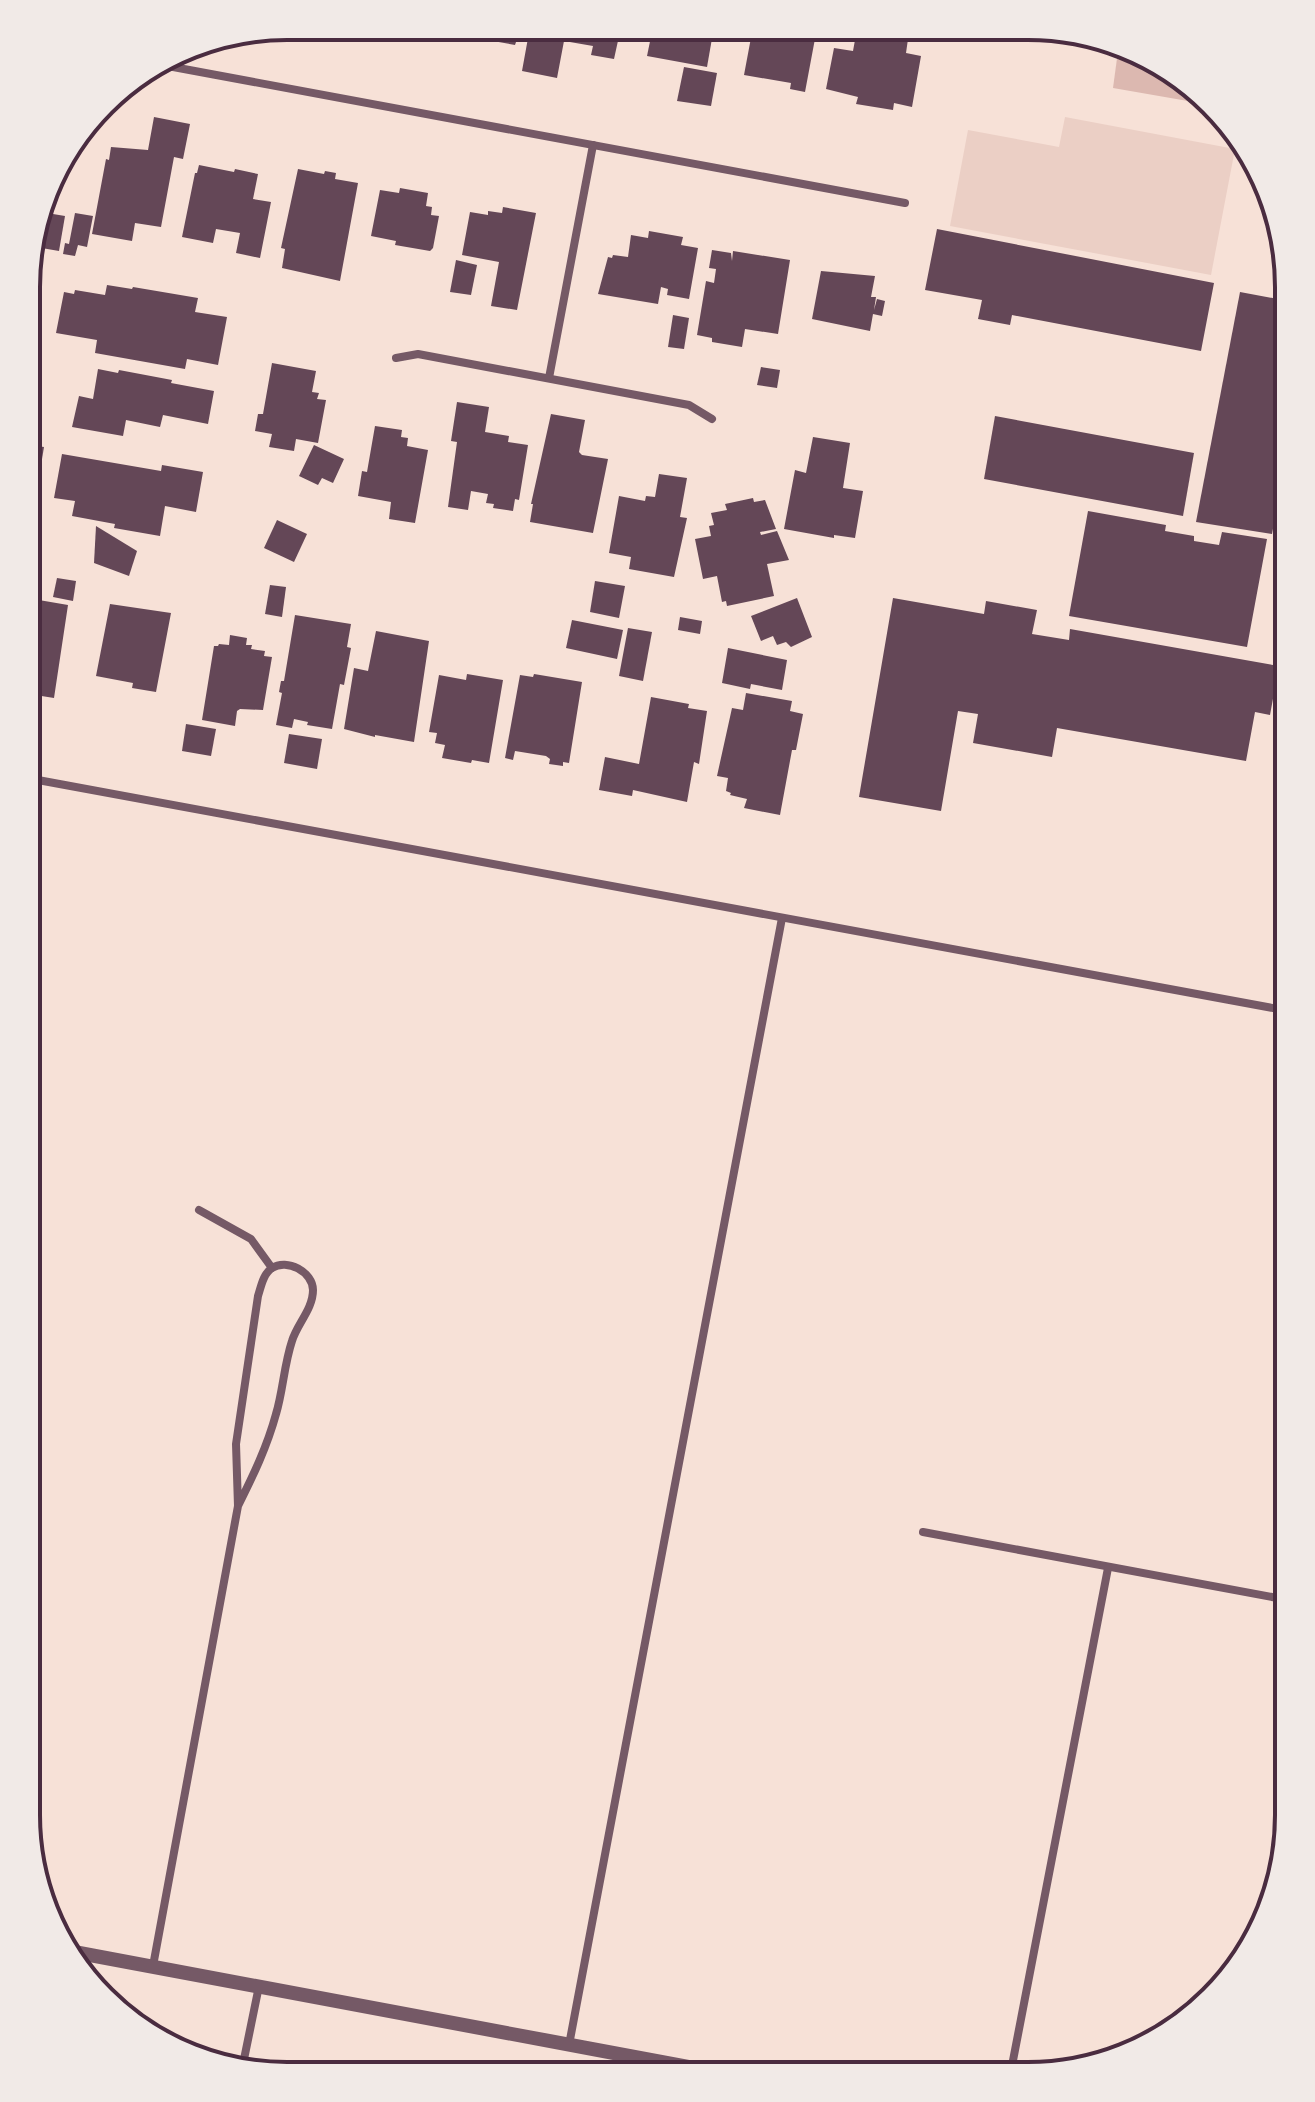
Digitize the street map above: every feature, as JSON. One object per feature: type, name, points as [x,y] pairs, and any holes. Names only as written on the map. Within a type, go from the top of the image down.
[{"type":"street","points":[[175,67],[905,203]]},
{"type":"street","points":[[549,378],[593,145]]},
{"type":"street","points":[[396,358],[418,354],[689,405],[712,419]]},
{"type":"street","points":[[40,780],[1275,1008]]},
{"type":"street","points":[[569,2045],[782,918]]},
{"type":"street","points":[[199,1210],[251,1239],[272,1268]]},
{"type":"street","points":[[153,1966],[238,1506],[236,1444],[258,1296],[265,1276],[272,1268],[285,1265],[308,1275],[314,1293],[291,1343],[277,1412],[264,1452],[238,1506]]},
{"type":"street","points":[[923,1532],[1274,1598]]},
{"type":"street","points":[[1013,2062],[1108,1568]]},
{"type":"street","points":[[83,1954],[661,2062]]},
{"type":"street","points":[[244,2058],[259,1986]]},
{"type":"shaded area","points":[[1117,57],[1152,73],[1190,101],[1113,88]]},
{"type":"shaded area","points":[[1065,117],[1232,148],[1234,152],[1211,275],[950,226],[968,130],[1059,147]]},
{"type":"building","points":[[650,40],[712,40],[707,67],[647,56]]},
{"type":"building","points":[[750,40],[815,40],[805,92],[790,89],[791,83],[744,75]]},
{"type":"building","points":[[855,40],[908,40],[906,53],[921,56],[912,107],[894,103],[893,110],[856,104],[858,97],[826,89],[834,48],[853,51]]},
{"type":"building","points":[[491,41],[516,41],[515,45]]},
{"type":"building","points":[[528,41],[618,41],[614,59],[591,55],[593,46],[564,41],[557,78],[522,71]]},
{"type":"building","points":[[684,67],[717,73],[711,106],[677,101]]},
{"type":"building","points":[[154,117],[190,124],[183,159],[174,157],[161,227],[135,223],[132,241],[92,234],[111,147],[148,150]]},
{"type":"building","points":[[199,165],[258,174],[253,199],[271,202],[260,258],[236,253],[240,233],[216,229],[213,243],[182,237]]},
{"type":"building","points":[[298,169],[336,173],[335,179],[358,183],[340,281],[282,268],[285,249],[281,248]]},
{"type":"building","points":[[400,188],[428,193],[426,206],[432,207],[431,215],[439,216],[430,251],[395,245],[396,241],[371,236],[380,190],[399,193]]},
{"type":"building","points":[[503,207],[536,213],[517,310],[491,306],[499,262],[462,255],[470,212],[488,215],[488,211],[502,213]]},
{"type":"building","points":[[75,213],[93,216],[87,247],[78,245],[75,256],[63,254],[65,243],[69,244]]},
{"type":"building","points":[[52,214],[65,216],[59,251],[43,248]]},
{"type":"building","points":[[937,229],[1214,283],[1201,351],[1012,315],[1010,325],[978,319],[982,300],[925,290]]},
{"type":"building","points":[[649,231],[683,237],[681,245],[698,248],[689,299],[667,295],[668,289],[661,287],[658,304],[598,294],[608,257],[628,257],[631,235],[648,238]]},
{"type":"building","points":[[712,250],[731,253],[732,261],[733,251],[790,260],[778,334],[745,329],[742,347],[712,342],[712,338],[697,335],[706,281],[714,283],[716,269],[709,268]]},
{"type":"building","points":[[456,260],[477,265],[471,295],[450,292]]},
{"type":"building","points":[[821,271],[875,276],[871,297],[876,297],[874,310],[877,299],[885,301],[882,316],[873,314],[870,331],[812,319]]},
{"type":"building","points":[[107,285],[198,298],[195,312],[227,317],[218,365],[187,359],[185,369],[95,353],[97,340],[56,333],[64,292],[74,294],[75,290],[105,295]]},
{"type":"building","points":[[1240,292],[1275,298],[1275,519],[1272,534],[1196,522]]},
{"type":"building","points":[[673,315],[689,318],[684,349],[668,347]]},
{"type":"building","points":[[272,363],[316,371],[312,392],[319,393],[317,399],[326,400],[318,443],[296,439],[294,451],[269,447],[272,434],[255,431],[258,414],[263,414]]},
{"type":"building","points":[[761,367],[780,370],[777,388],[757,385]]},
{"type":"building","points":[[98,369],[172,380],[171,383],[214,391],[208,424],[163,415],[160,427],[126,420],[123,436],[72,427],[79,396],[93,399]]},
{"type":"building","points":[[457,402],[489,407],[485,432],[509,436],[508,442],[528,445],[519,500],[515,499],[513,511],[493,508],[494,504],[486,503],[488,494],[471,491],[468,510],[448,507],[457,442],[451,441]]},
{"type":"building","points":[[551,414],[585,420],[579,452],[608,459],[593,533],[530,522],[531,504]]},
{"type":"building","points":[[995,416],[1194,453],[1183,516],[984,479]]},
{"type":"building","points":[[375,426],[402,430],[401,437],[408,438],[407,446],[428,450],[415,523],[389,519],[391,502],[358,496],[362,471],[367,472]]},
{"type":"building","points":[[813,437],[850,443],[843,488],[863,491],[855,538],[834,535],[834,538],[784,529],[795,470],[806,473]]},
{"type":"building","points":[[314,445],[344,459],[333,483],[322,478],[318,485],[299,476]]},
{"type":"building","points":[[62,454],[161,471],[162,465],[203,472],[196,512],[165,506],[160,536],[72,516],[75,501],[54,498]]},
{"type":"building","points":[[659,474],[687,478],[680,517],[687,518],[674,577],[629,569],[631,557],[609,553],[619,496],[645,501],[646,496],[655,497]]},
{"type":"building","points":[[753,498],[754,502],[765,500],[776,529],[760,532],[761,535],[777,531],[789,560],[767,564],[774,596],[727,606],[726,601],[722,602],[717,576],[703,579],[695,539],[711,536],[709,526],[714,525],[711,513],[727,510],[725,504]]},
{"type":"building","points":[[1088,511],[1166,525],[1165,531],[1194,536],[1194,541],[1219,545],[1222,532],[1267,539],[1247,647],[1069,616]]},
{"type":"building","points":[[277,520],[307,534],[294,562],[264,548]]},
{"type":"building","points":[[96,526],[137,551],[129,576],[94,563]]},
{"type":"building","points":[[57,578],[76,581],[73,601],[53,597]]},
{"type":"building","points":[[595,581],[625,586],[619,618],[590,612]]},
{"type":"building","points":[[270,585],[286,587],[282,617],[265,614]]},
{"type":"building","points":[[797,598],[812,637],[791,647],[786,642],[777,645],[773,636],[761,641],[751,616]]},
{"type":"building","points":[[893,598],[984,614],[986,601],[1037,610],[1032,634],[1069,640],[1070,629],[1275,665],[1270,715],[1255,712],[1246,761],[1057,728],[1052,757],[973,743],[978,714],[958,711],[941,811],[859,797]]},
{"type":"building","points":[[40,600],[68,605],[54,698],[40,696]]},
{"type":"building","points":[[110,604],[171,613],[156,692],[132,688],[133,683],[96,676]]},
{"type":"building","points":[[295,615],[351,624],[347,647],[351,648],[344,685],[340,684],[332,729],[307,725],[308,722],[294,719],[292,728],[276,725],[282,693],[279,692],[281,681],[284,681]]},
{"type":"building","points":[[680,617],[702,621],[700,634],[678,630]]},
{"type":"building","points":[[572,620],[623,630],[617,659],[566,648]]},
{"type":"building","points":[[628,628],[652,632],[643,681],[619,676]]},
{"type":"building","points":[[376,631],[429,641],[414,742],[344,729],[354,668],[368,671]]},
{"type":"building","points":[[230,635],[247,638],[246,645],[252,645],[251,649],[265,651],[264,656],[272,657],[263,710],[240,709],[235,726],[202,720],[214,646],[229,645]]},
{"type":"building","points":[[728,648],[787,660],[782,690],[751,684],[750,689],[722,683]]},
{"type":"building","points":[[467,674],[503,680],[489,763],[442,758],[445,745],[435,743],[437,733],[429,732],[439,675],[466,680]]},
{"type":"building","points":[[534,674],[582,682],[569,763],[563,762],[563,766],[549,764],[550,759],[546,756],[515,751],[513,760],[505,758],[520,675],[533,677]]},
{"type":"building","points":[[746,693],[792,701],[790,711],[803,714],[796,750],[792,750],[780,815],[744,808],[747,799],[730,795],[726,791],[728,778],[717,776],[732,708],[743,710]]},
{"type":"building","points":[[651,697],[689,704],[688,708],[707,711],[699,764],[694,762],[687,802],[633,790],[632,796],[599,790],[605,757],[639,764]]},
{"type":"building","points":[[186,724],[216,729],[211,756],[182,751]]},
{"type":"building","points":[[289,734],[322,739],[317,769],[284,763]]}]
